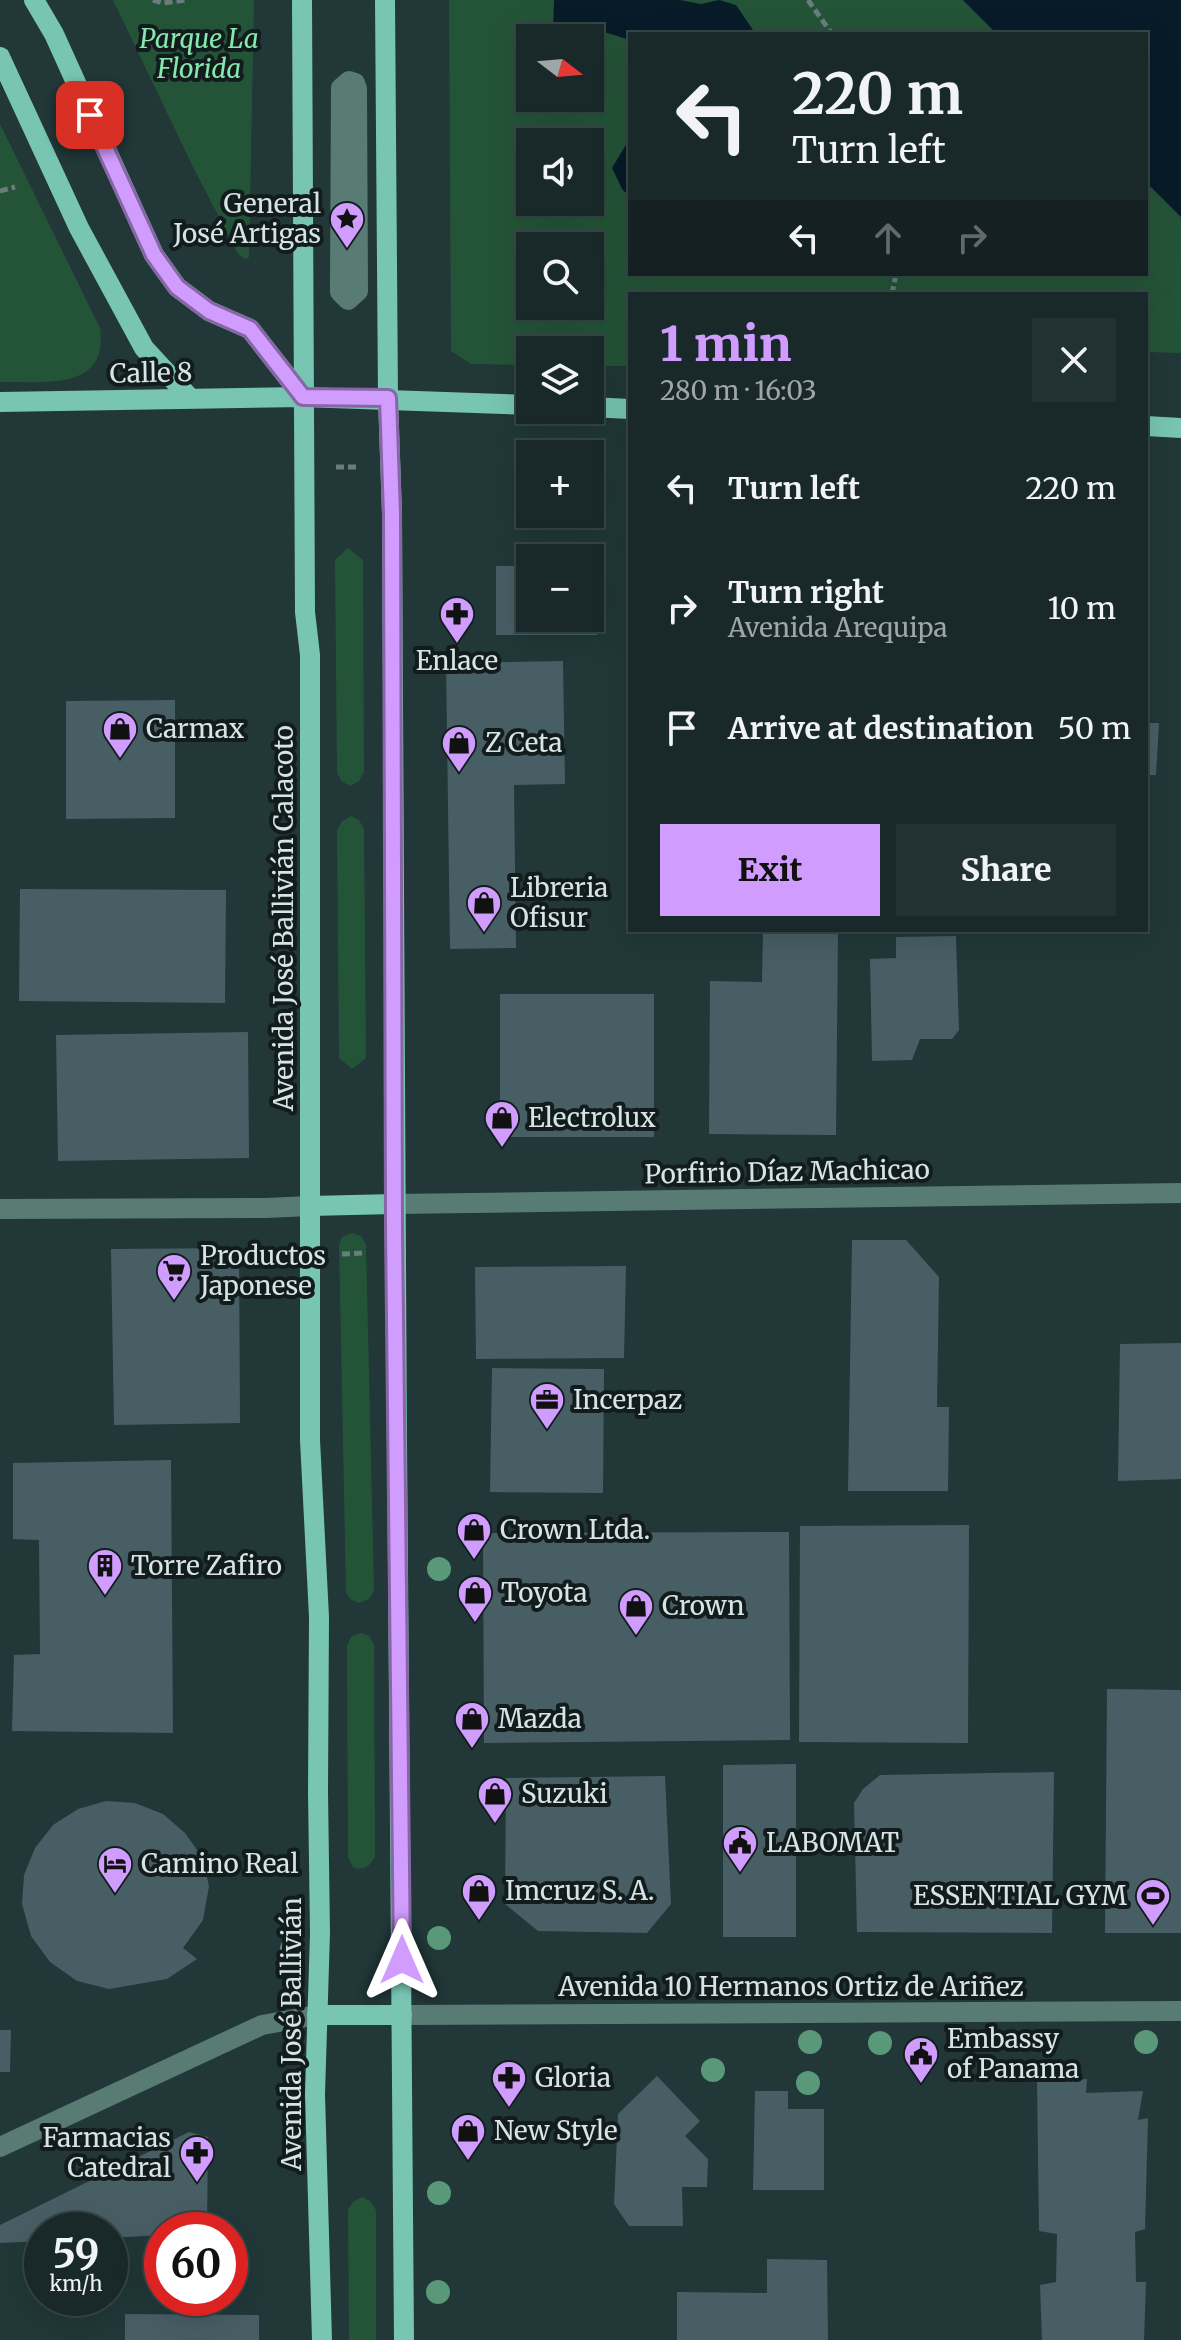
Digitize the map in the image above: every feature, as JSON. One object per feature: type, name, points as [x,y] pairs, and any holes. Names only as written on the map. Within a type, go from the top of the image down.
[{"type":"main road","points":[[34,0],[54,34],[154,255],[177,287],[209,311],[250,329],[303,397]]},
{"type":"main road","name":"Avenida José Ballivián Calacoto","points":[[302,0],[305,612],[310,655],[310,1440]]},
{"type":"main road","points":[[385,0],[388,398],[392,514],[394,1204],[404,2340]]},
{"type":"main road","points":[[0,57],[79,228],[144,348],[190,398]]},
{"type":"main road","name":"Calle 8","points":[[0,402],[303,397],[516,404]]},
{"type":"main road","points":[[604,408],[628,409]]},
{"type":"main road","points":[[1148,426],[1181,428]]},
{"type":"main road","points":[[310,1206],[394,1204]]},
{"type":"main road","name":"Avenida José Ballivián","points":[[310,1440],[319,1617],[320,1933],[315,2094],[322,2340]]},
{"type":"main road","points":[[317,2015],[402,2015]]},
{"type":"street","points":[[349,81],[355,83],[357,89],[358,291],[348,300],[340,292],[341,88],[349,81]]},
{"type":"street","name":"Porfirio Díaz Machicao","points":[[394,1204],[1181,1193]]},
{"type":"street","points":[[0,1209],[310,1206]]},
{"type":"street","name":"Avenida 10 Hermanos Ortiz de Ariñez","points":[[402,2015],[1181,2011]]},
{"type":"street","points":[[0,2147],[262,2025],[317,2015]]},
{"type":"path","points":[[153,0],[163,3],[187,0]]},
{"type":"path","points":[[808,0],[831,32]]},
{"type":"path","points":[[0,191],[15,187]]},
{"type":"path","points":[[335,467],[363,467]]},
{"type":"path","points":[[339,1254],[365,1253]]},
{"type":"green space","name":"Parque La Florida","points":[[113,0],[254,0],[249,257],[245,259],[238,254]]},
{"type":"green space","points":[[449,0],[963,0],[995,32],[628,32],[628,276],[1148,276],[1148,184],[1181,217],[1181,353],[1148,352],[1148,292],[628,292],[628,366],[604,366],[604,336],[516,336],[516,365],[471,364],[451,351]]},
{"type":"green space","points":[[0,124],[100,328],[100,349],[94,363],[84,373],[70,379],[0,382]]},
{"type":"green space","points":[[348,548],[363,560],[364,772],[359,781],[350,786],[341,781],[337,772],[335,560]]},
{"type":"green space","points":[[351,816],[359,820],[364,829],[366,1058],[352,1069],[339,1058],[337,830],[342,821]]},
{"type":"green space","points":[[352,1233],[361,1236],[366,1245],[374,1591],[369,1599],[359,1603],[350,1599],[346,1592],[339,1245],[342,1237]]},
{"type":"green space","points":[[361,1633],[369,1636],[374,1645],[375,1857],[361,1869],[353,1867],[348,1857],[347,1645],[352,1636]]},
{"type":"green space","points":[[362,2197],[370,2201],[376,2210],[376,2340],[349,2340],[348,2210],[353,2202]]},
{"type":"water","points":[[554,0],[680,0],[701,4],[719,0],[736,5],[753,30],[628,32],[628,39],[604,32],[604,24],[553,24]]},
{"type":"water","points":[[963,0],[1181,0],[1181,217],[1148,184],[1148,32],[995,32]]},
{"type":"water","points":[[628,141],[628,195],[622,189],[612,168]]},
{"type":"building","points":[[496,566],[516,566],[516,632],[597,632],[597,635],[496,635]]},
{"type":"building","points":[[563,661],[565,784],[514,785],[516,948],[450,949],[446,663]]},
{"type":"building","name":"Carmax","points":[[175,700],[175,818],[66,819],[66,701]]},
{"type":"building","points":[[1148,723],[1159,723],[1156,775],[1148,775]]},
{"type":"building","points":[[20,889],[226,890],[225,1003],[19,1001]]},
{"type":"building","points":[[763,932],[838,932],[836,1135],[709,1134],[710,981],[762,982]]},
{"type":"building","points":[[956,936],[959,1030],[952,1039],[920,1039],[912,1060],[872,1061],[870,959],[896,958],[896,937]]},
{"type":"building","points":[[500,994],[654,994],[654,1137],[500,1137]]},
{"type":"building","points":[[248,1032],[249,1158],[58,1161],[56,1035]]},
{"type":"building","points":[[852,1240],[906,1240],[939,1277],[937,1407],[949,1407],[948,1491],[848,1491]]},
{"type":"building","points":[[239,1248],[240,1423],[114,1425],[111,1249]]},
{"type":"building","points":[[626,1266],[624,1358],[476,1359],[475,1267]]},
{"type":"building","points":[[1181,1343],[1181,1479],[1118,1481],[1120,1344]]},
{"type":"building","name":"Incerpaz","points":[[492,1368],[604,1369],[603,1493],[490,1492]]},
{"type":"building","name":"Torre Zafiro","points":[[171,1460],[173,1733],[12,1731],[14,1655],[40,1654],[39,1540],[13,1539],[13,1463]]},
{"type":"building","points":[[969,1525],[968,1743],[799,1742],[800,1526]]},
{"type":"building","name":"Crown","points":[[789,1532],[790,1740],[484,1743],[483,1533]]},
{"type":"building","points":[[1107,1689],[1181,1690],[1181,1933],[1105,1933]]},
{"type":"building","points":[[796,1764],[796,1937],[723,1937],[723,1765]]},
{"type":"building","points":[[1054,1772],[1052,1933],[857,1932],[854,1803],[863,1789],[880,1775]]},
{"type":"building","points":[[665,1776],[671,1904],[647,1933],[538,1931],[505,1904],[506,1778]]},
{"type":"building","name":"Camino Real","points":[[106,1801],[135,1803],[163,1814],[185,1833],[202,1857],[209,1886],[203,1920],[183,1948],[197,1959],[167,1979],[109,1989],[77,1981],[50,1962],[31,1936],[22,1904],[24,1875],[35,1848],[53,1825],[78,1809]]},
{"type":"building","points":[[0,2030],[11,2030],[10,2072],[0,2072]]},
{"type":"building","points":[[657,2076],[700,2121],[685,2136],[708,2159],[707,2187],[682,2187],[683,2226],[629,2226],[614,2204],[618,2114]]},
{"type":"building","points":[[1087,2079],[1086,2093],[1143,2091],[1138,2120],[1148,2118],[1145,2229],[1135,2232],[1136,2282],[1146,2282],[1144,2340],[1042,2340],[1040,2285],[1056,2282],[1057,2234],[1039,2231],[1037,2082]]},
{"type":"building","points":[[755,2091],[788,2091],[788,2109],[824,2109],[824,2190],[753,2190]]},
{"type":"building","points":[[189,2132],[208,2137],[207,2212],[144,2212],[144,2236],[128,2237],[128,2212],[26,2212]]},
{"type":"building","points":[[24,2213],[24,2242],[0,2243],[0,2225]]},
{"type":"building","points":[[767,2259],[827,2260],[828,2340],[677,2340],[677,2292],[767,2293]]},
{"type":"building","points":[[128,2314],[259,2315],[259,2340],[125,2340],[125,2316]]},
{"type":"place","name":"General José Artigas","points":[[347,250]]},
{"type":"place","name":"Enlace","points":[[457,645]]},
{"type":"place","name":"Carmax","points":[[120,760]]},
{"type":"place","name":"Z Ceta","points":[[459,774]]},
{"type":"place","name":"Libreria Ofisur","points":[[484,934]]},
{"type":"place","name":"Electrolux","points":[[502,1149]]},
{"type":"place","name":"Productos Japonese","points":[[174,1302]]},
{"type":"place","name":"Incerpaz","points":[[547,1431]]},
{"type":"place","name":"Crown Ltda.","points":[[474,1561]]},
{"type":"place","name":"Torre Zafiro","points":[[105,1597]]},
{"type":"place","name":"Toyota","points":[[475,1624]]},
{"type":"place","name":"Crown","points":[[636,1637]]},
{"type":"place","name":"Mazda","points":[[472,1750]]},
{"type":"place","name":"Suzuki","points":[[495,1825]]},
{"type":"place","name":"LABOMAT","points":[[740,1874]]},
{"type":"place","name":"Camino Real","points":[[115,1895]]},
{"type":"place","name":"Imcruz S. A.","points":[[479,1922]]},
{"type":"place","name":"ESSENTIAL GYM","points":[[1153,1927]]},
{"type":"place","name":"Embassy of Panama","points":[[921,2085]]},
{"type":"place","name":"Gloria","points":[[509,2109]]},
{"type":"place","name":"New Style","points":[[468,2162]]},
{"type":"place","name":"Farmacias Catedral","points":[[197,2184]]},
{"type":"route","points":[[90,115],[154,255],[177,287],[209,311],[250,329],[303,397],[388,398],[392,514],[394,1228],[402,1960]]}]
